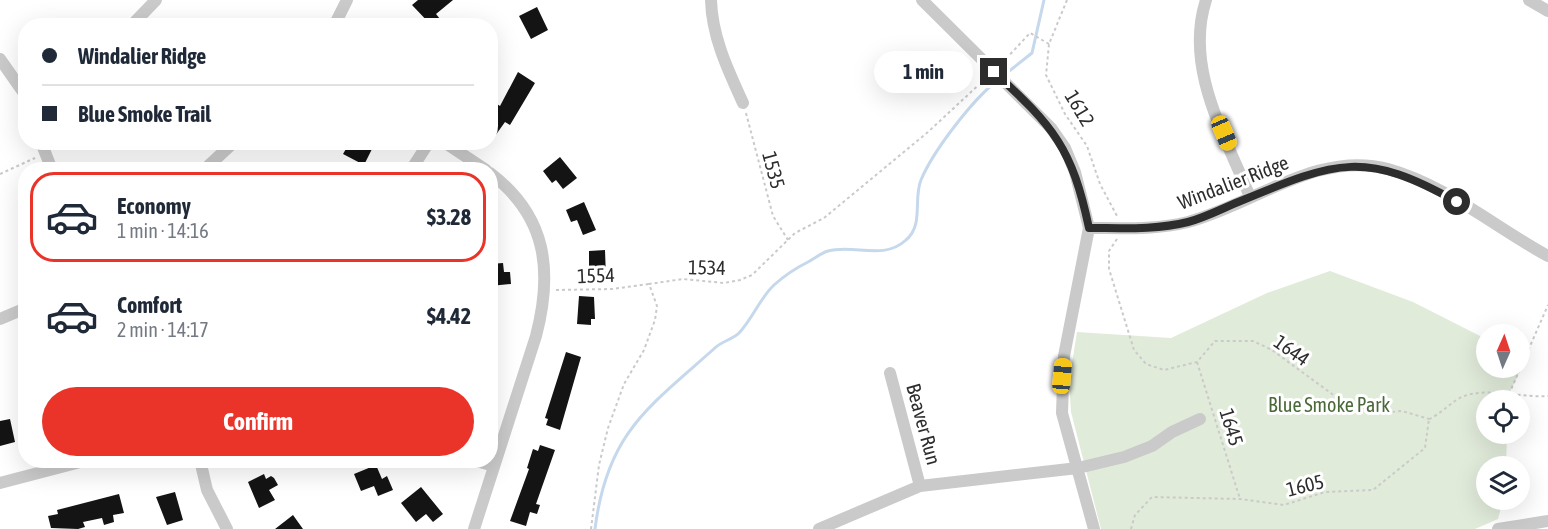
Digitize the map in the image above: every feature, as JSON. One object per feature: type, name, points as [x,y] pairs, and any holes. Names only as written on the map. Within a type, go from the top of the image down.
[{"type":"street","points":[[139,18],[156,0]]},
{"type":"street","points":[[338,18],[347,0]]},
{"type":"street","points":[[711,0],[715,30],[724,59],[743,103]]},
{"type":"street","points":[[922,0],[1051,128],[1065,148],[1080,185],[1089,228],[1062,376],[1062,413],[1094,529]]},
{"type":"street","points":[[1206,0],[1199,38],[1205,85],[1250,197]]},
{"type":"street","points":[[1529,0],[1548,11]]},
{"type":"street","points":[[0,59],[18,85]]},
{"type":"street","points":[[213,162],[225,150]]},
{"type":"street","points":[[456,150],[474,162]]},
{"type":"street","name":"Windalier Ridge","points":[[1089,228],[1165,227],[1190,221],[1307,174],[1334,168],[1368,166],[1388,169],[1419,180],[1548,256]]},
{"type":"street","points":[[498,180],[515,195],[537,233],[544,262],[545,291],[536,336],[498,454]]},
{"type":"street","points":[[0,319],[18,311]]},
{"type":"street","name":"Beaver Run","points":[[890,373],[920,486]]},
{"type":"street","points":[[819,529],[920,486],[1078,468],[1139,452],[1200,419]]},
{"type":"street","points":[[0,483],[57,468]]},
{"type":"street","points":[[202,468],[207,490],[226,529]]},
{"type":"street","points":[[474,529],[493,468]]},
{"type":"street","points":[[1498,529],[1548,521]]},
{"type":"path","name":"1612","points":[[1067,0],[1049,44],[1046,75],[1065,114],[1087,146],[1100,184],[1117,216],[1117,228]]},
{"type":"path","name":"1534","points":[[649,284],[683,279],[724,283],[752,275],[795,233],[824,218],[928,132],[1014,52],[1030,33],[1049,44]]},
{"type":"path","name":"1535","points":[[743,103],[773,216],[788,240]]},
{"type":"path","points":[[19,162],[39,150]]},
{"type":"path","points":[[0,174],[18,163]]},
{"type":"path","points":[[1117,228],[1119,236],[1109,251],[1109,269],[1134,350],[1146,364],[1164,369],[1197,362]]},
{"type":"path","points":[[591,529],[599,465],[608,428],[624,384],[644,350],[655,320],[657,306],[649,284]]},
{"type":"path","name":"1554","points":[[545,291],[612,289],[649,284]]},
{"type":"path","points":[[1511,390],[1548,305]]},
{"type":"path","name":"1644","points":[[1197,362],[1215,341],[1253,341],[1272,350],[1343,402],[1380,412],[1402,411],[1429,419]]},
{"type":"path","name":"1645","points":[[1197,362],[1240,499]]},
{"type":"path","points":[[1429,419],[1443,412],[1461,397],[1476,393]]},
{"type":"path","points":[[1530,395],[1548,396]]},
{"type":"path","name":"1605","points":[[1131,529],[1135,515],[1152,497],[1240,499],[1284,505],[1325,492],[1372,490],[1425,448],[1429,419]]},
{"type":"green space","name":"Blue Smoke Park","points":[[1330,271],[1413,302],[1476,334],[1476,378],[1517,378],[1511,390],[1476,390],[1476,444],[1507,444],[1506,456],[1476,456],[1476,510],[1500,510],[1498,519],[1475,529],[1101,529],[1071,412],[1069,382],[1077,332],[1171,338],[1267,293]]},
{"type":"building","points":[[418,0],[453,0],[436,14],[439,18],[424,18],[412,5]]},
{"type":"building","points":[[537,7],[548,30],[531,39],[519,16]]},
{"type":"building","points":[[518,72],[535,83],[510,125],[505,122],[498,132],[498,105],[500,106]]},
{"type":"building","points":[[345,150],[372,150],[366,162],[358,162],[343,154]]},
{"type":"building","points":[[560,157],[577,178],[563,189],[556,180],[552,183],[543,171]]},
{"type":"building","points":[[584,202],[596,230],[583,235],[577,220],[571,222],[566,210]]},
{"type":"building","points":[[605,250],[606,278],[589,280],[589,251]]},
{"type":"building","points":[[498,263],[503,263],[504,272],[510,272],[511,284],[498,285]]},
{"type":"building","points":[[579,296],[594,297],[595,319],[591,319],[591,325],[577,324]]},
{"type":"building","points":[[566,352],[581,357],[560,430],[546,425],[548,419],[545,418]]},
{"type":"building","points":[[10,419],[15,442],[0,446],[0,421]]},
{"type":"building","points":[[540,445],[555,450],[536,504],[540,505],[537,514],[530,512],[526,526],[510,521],[529,469],[527,468],[533,449],[538,451]]},
{"type":"building","points":[[369,468],[377,468],[382,479],[387,476],[393,490],[378,496],[374,486],[361,491],[354,474]]},
{"type":"building","points":[[264,474],[266,479],[271,476],[274,478],[278,485],[269,490],[275,500],[259,508],[248,482]]},
{"type":"building","points":[[421,487],[443,514],[433,522],[426,514],[416,522],[401,503]]},
{"type":"building","points":[[175,492],[183,520],[167,525],[156,497]]},
{"type":"building","points":[[119,494],[124,513],[113,515],[114,522],[104,525],[102,518],[83,522],[85,527],[78,529],[51,528],[48,516],[58,514],[57,510]]},
{"type":"building","points":[[293,515],[303,529],[275,529]]},
{"type":"waterway","points":[[1003,76],[1032,53],[1044,0]]},
{"type":"waterway","points":[[595,529],[601,496],[610,468],[621,445],[651,405],[716,347],[739,333],[769,290],[795,270],[828,251],[838,249],[888,250],[906,240],[915,227],[919,187],[927,168],[966,112],[998,80]]},
{"type":"route","points":[[994,72],[1051,128],[1065,148],[1080,185],[1089,228],[1165,227],[1190,221],[1307,174],[1344,166],[1388,169],[1419,180],[1457,202]]}]
